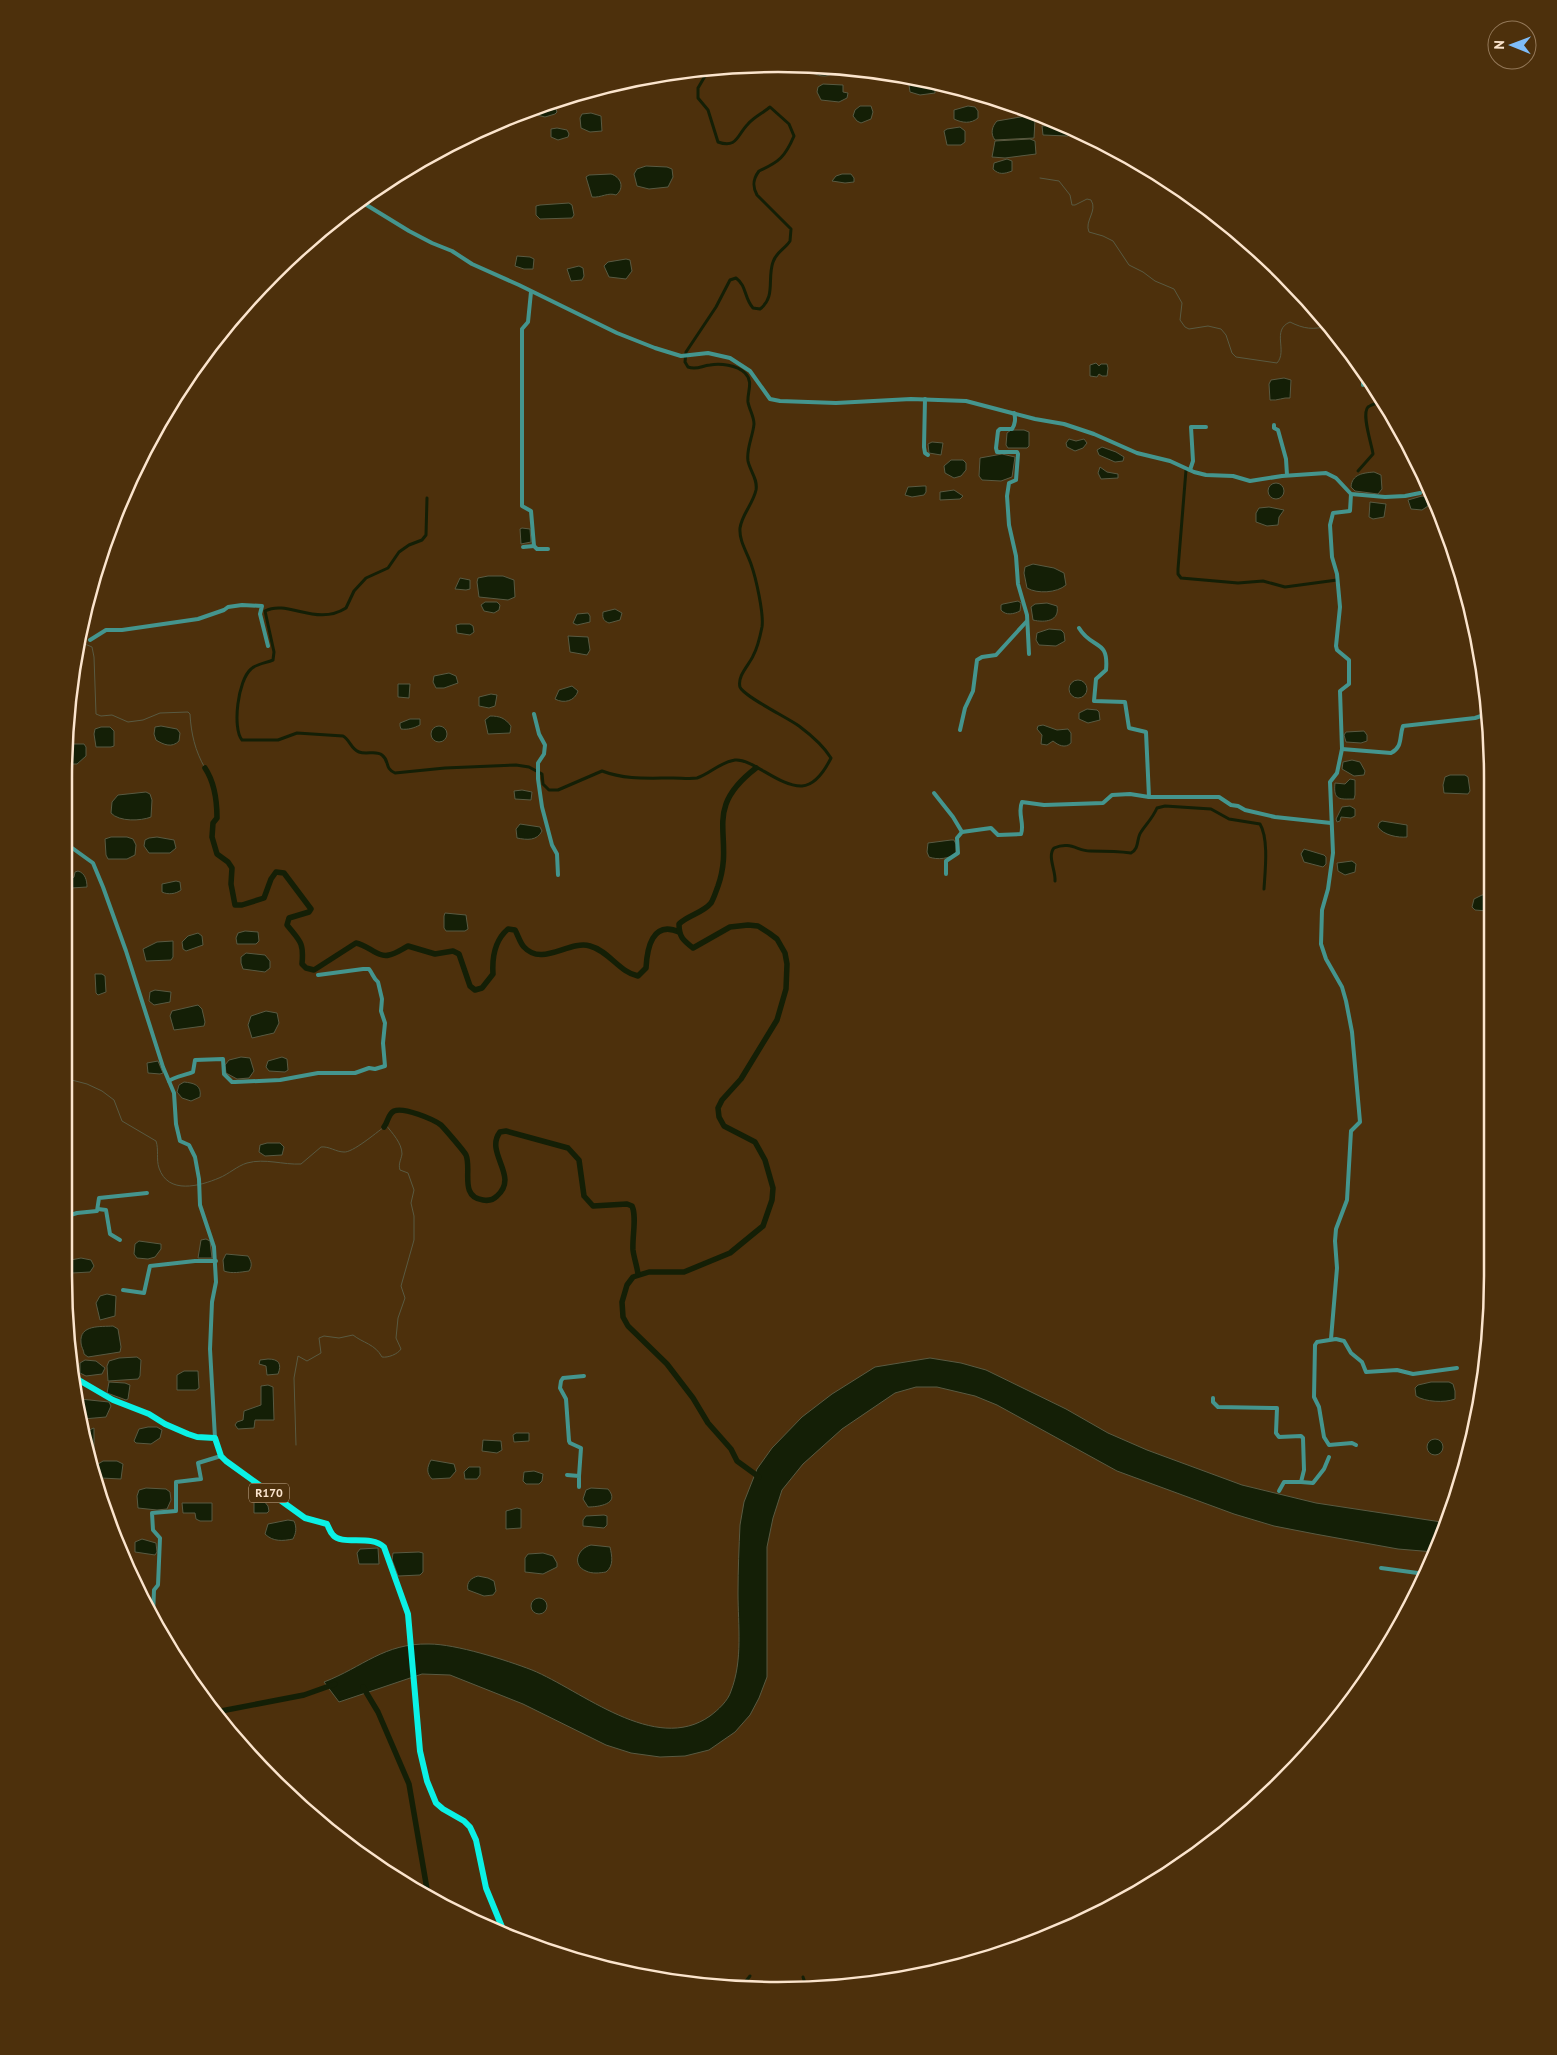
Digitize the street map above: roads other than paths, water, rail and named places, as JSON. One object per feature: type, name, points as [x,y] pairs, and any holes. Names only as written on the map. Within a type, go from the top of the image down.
[{"type":"main road","points":[[81,1381],[113,1400],[150,1414],[165,1424],[188,1434],[197,1437],[215,1438],[221,1456]]},
{"type":"main road","name":"R170","points":[[221,1456],[301,1516],[327,1524],[334,1537],[340,1539],[362,1539],[380,1543],[384,1547],[408,1614],[420,1751],[427,1781],[436,1803],[443,1810],[464,1821],[470,1827],[476,1840],[486,1888],[502,1926]]},
{"type":"street","points":[[366,205],[432,243],[452,251],[472,264],[617,333],[682,356],[708,353],[730,358],[750,371],[768,397],[780,401],[836,403],[869,400],[925,399],[966,401],[1081,430],[1137,453],[1179,464],[1206,475],[1234,476],[1250,481],[1287,475],[1326,473],[1336,478],[1352,494],[1385,497],[1420,493]]},
{"type":"street","points":[[531,292],[528,322],[522,329],[522,506],[531,511],[534,546]]},
{"type":"street","points":[[925,399],[924,447],[925,453],[928,455]]},
{"type":"street","points":[[1014,414],[1014,426],[1012,429],[1000,429],[998,431],[996,448],[997,452],[1017,452],[1018,454],[1016,480],[1009,483],[1007,508],[1016,556],[1018,584],[1027,622],[1029,654]]},
{"type":"street","points":[[1274,424],[1274,428],[1278,430],[1281,439],[1287,475]]},
{"type":"street","points":[[1190,470],[1193,461],[1191,427],[1206,426]]},
{"type":"street","points":[[1332,1339],[1337,1268],[1336,1229],[1347,1200],[1351,1131],[1360,1122],[1352,1032],[1346,1001],[1342,987],[1326,959],[1321,944],[1322,910],[1328,890],[1333,852],[1330,782],[1337,774],[1342,749],[1340,691],[1349,684],[1349,660],[1342,655],[1336,646],[1340,600],[1337,574],[1332,557],[1330,519],[1333,513],[1350,511],[1352,494]]},
{"type":"street","points":[[523,548],[534,546],[537,549],[548,549]]},
{"type":"street","points":[[90,640],[106,630],[122,630],[198,619],[228,607],[252,605],[262,606],[260,614],[268,646]]},
{"type":"street","points":[[960,730],[965,708],[973,692],[977,660],[996,655],[1027,622]]},
{"type":"street","points":[[1079,628],[1086,639],[1102,647],[1106,653],[1106,670],[1096,679],[1094,701],[1124,702],[1129,728],[1146,732],[1149,797]]},
{"type":"street","points":[[534,714],[539,734],[545,745],[544,754],[538,763],[538,779],[542,807],[552,845],[557,854],[558,875]]},
{"type":"street","points":[[1342,749],[1391,754],[1400,744],[1403,726],[1481,716]]},
{"type":"street","points":[[934,793],[962,832]]},
{"type":"street","points":[[946,874],[946,861],[958,853],[957,838],[962,832],[991,828],[998,835],[1021,834],[1023,829],[1020,809],[1022,802],[1044,805],[1101,803],[1106,802],[1110,796],[1136,794],[1149,797],[1219,797],[1231,806],[1238,806],[1245,810],[1275,817],[1331,822]]},
{"type":"street","points":[[72,848],[93,863],[126,951],[174,1093],[176,1124],[180,1141],[189,1146],[200,1179],[200,1205],[214,1248],[216,1261],[210,1350],[215,1438]]},
{"type":"street","points":[[169,1081],[172,1078],[193,1072],[195,1060],[213,1058],[223,1058],[224,1074],[232,1082],[280,1080],[318,1073],[355,1073],[369,1068],[375,1069],[385,1066],[383,1043],[385,1023],[381,1011],[382,999],[378,982],[374,979],[372,973],[369,969],[363,969],[318,975]]},
{"type":"street","points":[[98,1209],[99,1198],[147,1193]]},
{"type":"street","points":[[72,1214],[95,1212],[98,1209],[106,1210],[110,1234],[120,1240]]},
{"type":"street","points":[[123,1290],[144,1293],[150,1266],[195,1261],[216,1261]]},
{"type":"street","points":[[1356,1446],[1352,1442],[1332,1445],[1327,1443],[1324,1437],[1319,1407],[1314,1397],[1315,1345],[1317,1342],[1332,1339],[1344,1341],[1351,1354],[1362,1362],[1366,1372],[1397,1370],[1413,1374],[1457,1368]]},
{"type":"street","points":[[579,1487],[580,1448],[569,1441],[566,1399],[560,1384],[563,1378],[584,1376]]},
{"type":"street","points":[[1213,1398],[1213,1402],[1218,1407],[1277,1408],[1276,1433],[1279,1437],[1301,1436],[1303,1438],[1304,1470],[1301,1482]]},
{"type":"street","points":[[153,1605],[154,1590],[158,1585],[160,1538],[153,1530],[152,1513],[176,1511],[176,1482],[201,1479],[198,1463],[221,1456]]},
{"type":"street","points":[[1279,1491],[1284,1482],[1313,1483],[1324,1469],[1329,1457]]},
{"type":"street","points":[[567,1475],[579,1476]]},
{"type":"street","points":[[1381,1568],[1419,1573]]},
{"type":"waterway","points":[[427,498],[426,535],[422,540],[409,545],[399,552],[388,568],[366,578],[354,591],[346,608],[324,615],[283,608],[265,611],[274,652],[273,660],[253,667],[246,675],[240,693],[237,715],[237,725],[242,740],[278,740],[297,733],[343,736],[359,752],[382,755],[389,769],[395,773],[445,768],[516,765],[529,767],[542,774],[543,784],[549,790],[558,790],[602,771],[637,778],[697,778],[725,763],[735,760],[749,763],[775,778],[793,785],[802,786],[812,783],[823,772],[831,758],[821,745],[799,726],[749,696],[740,687],[740,679],[758,646],[762,627],[761,605],[755,578],[740,533],[741,523],[756,490],[755,479],[748,461],[754,424],[748,402],[750,387],[748,376],[742,370],[733,366],[714,364],[694,368],[688,367],[685,362],[686,352],[716,307],[730,280],[736,278],[740,281],[753,308],[760,309],[768,299],[771,268],[776,256],[790,241],[791,229],[757,195],[754,183],[759,171],[781,158],[794,136],[789,124],[770,107],[750,122],[736,140],[729,144],[718,142],[708,110],[698,98],[698,88],[704,77]]},
{"type":"waterway","points":[[1040,178],[1059,181],[1070,195],[1072,205],[1087,199],[1091,200],[1093,208],[1088,224],[1089,232],[1113,241],[1129,265],[1155,281],[1174,289],[1182,303],[1180,320],[1185,327],[1189,329],[1208,326],[1221,329],[1226,335],[1232,353],[1236,357],[1277,363],[1281,353],[1280,335],[1284,326],[1290,322],[1309,328],[1321,327]]},
{"type":"waterway","points":[[1358,471],[1373,454],[1366,423],[1366,411],[1368,407],[1376,404]]},
{"type":"waterway","points":[[1186,470],[1178,569],[1178,574],[1181,578],[1238,583],[1263,581],[1285,587],[1337,580]]},
{"type":"waterway","points":[[85,644],[92,647],[94,657],[96,714],[101,716],[112,715],[128,722],[143,720],[160,713],[188,712],[190,714],[196,748],[205,768]]},
{"type":"waterway","points":[[205,768],[215,792],[217,805],[217,818],[213,823],[212,837],[217,854],[228,862],[232,868],[231,884],[235,905],[242,905],[264,898],[271,879],[276,872],[284,873],[311,909],[309,912],[289,918],[287,925],[302,946],[302,964],[306,968],[314,970],[356,943],[381,955],[394,954],[408,946],[435,954],[453,951],[459,954],[470,986],[475,990],[482,988],[493,974],[495,950],[500,938],[508,929],[515,930],[524,947],[531,952],[547,954],[573,946],[590,946],[603,952],[631,974],[638,976],[646,968],[650,945],[657,933],[670,929],[679,932]]},
{"type":"waterway","points":[[756,768],[739,783],[729,797],[724,811],[723,868],[712,901],[704,909],[679,924],[682,938],[693,948],[730,927],[748,925],[758,926],[777,939],[785,953],[787,964],[786,989],[777,1020],[741,1079],[722,1100],[718,1108],[719,1117],[724,1126],[755,1142],[765,1160],[773,1188],[772,1200],[763,1226],[730,1253],[684,1272],[649,1272],[633,1277],[627,1285],[622,1302],[623,1317],[628,1326],[667,1364],[693,1398],[708,1423],[731,1449],[737,1461],[759,1477]]},
{"type":"waterway","points":[[1055,881],[1051,855],[1054,848],[1065,846],[1086,851],[1131,853],[1136,849],[1141,832],[1157,808],[1165,806],[1211,809],[1229,819],[1260,824],[1265,838],[1266,865],[1264,889]]},
{"type":"waterway","points":[[72,1080],[102,1091],[114,1100],[122,1121],[156,1141],[159,1168],[163,1177],[177,1185],[203,1184],[247,1163],[267,1161],[301,1164],[321,1147],[341,1152],[348,1151],[384,1127]]},
{"type":"waterway","points":[[384,1127],[390,1114],[399,1110],[418,1114],[441,1125],[466,1155],[471,1194],[476,1198],[485,1200],[497,1196],[503,1188],[505,1181],[496,1148],[496,1140],[500,1132],[506,1131],[568,1148],[579,1160],[584,1196],[593,1206],[627,1204],[632,1206],[634,1216],[633,1250],[638,1274]]},
{"type":"waterway","points":[[296,1445],[294,1378],[298,1356],[307,1361],[321,1353],[319,1338],[324,1336],[339,1338],[353,1335],[372,1346],[382,1357],[393,1355],[401,1349],[396,1338],[398,1318],[405,1298],[401,1286],[414,1240],[414,1216],[411,1203],[414,1190],[408,1173],[400,1170],[399,1164],[402,1150],[386,1125]]},
{"type":"waterway","points":[[222,1711],[304,1695],[335,1684]]},
{"type":"waterway","points":[[363,1687],[378,1712],[409,1784],[427,1889]]},
{"type":"waterway","points":[[746,1981],[750,1976]]},
{"type":"waterway","points":[[803,1977],[804,1981]]}]
